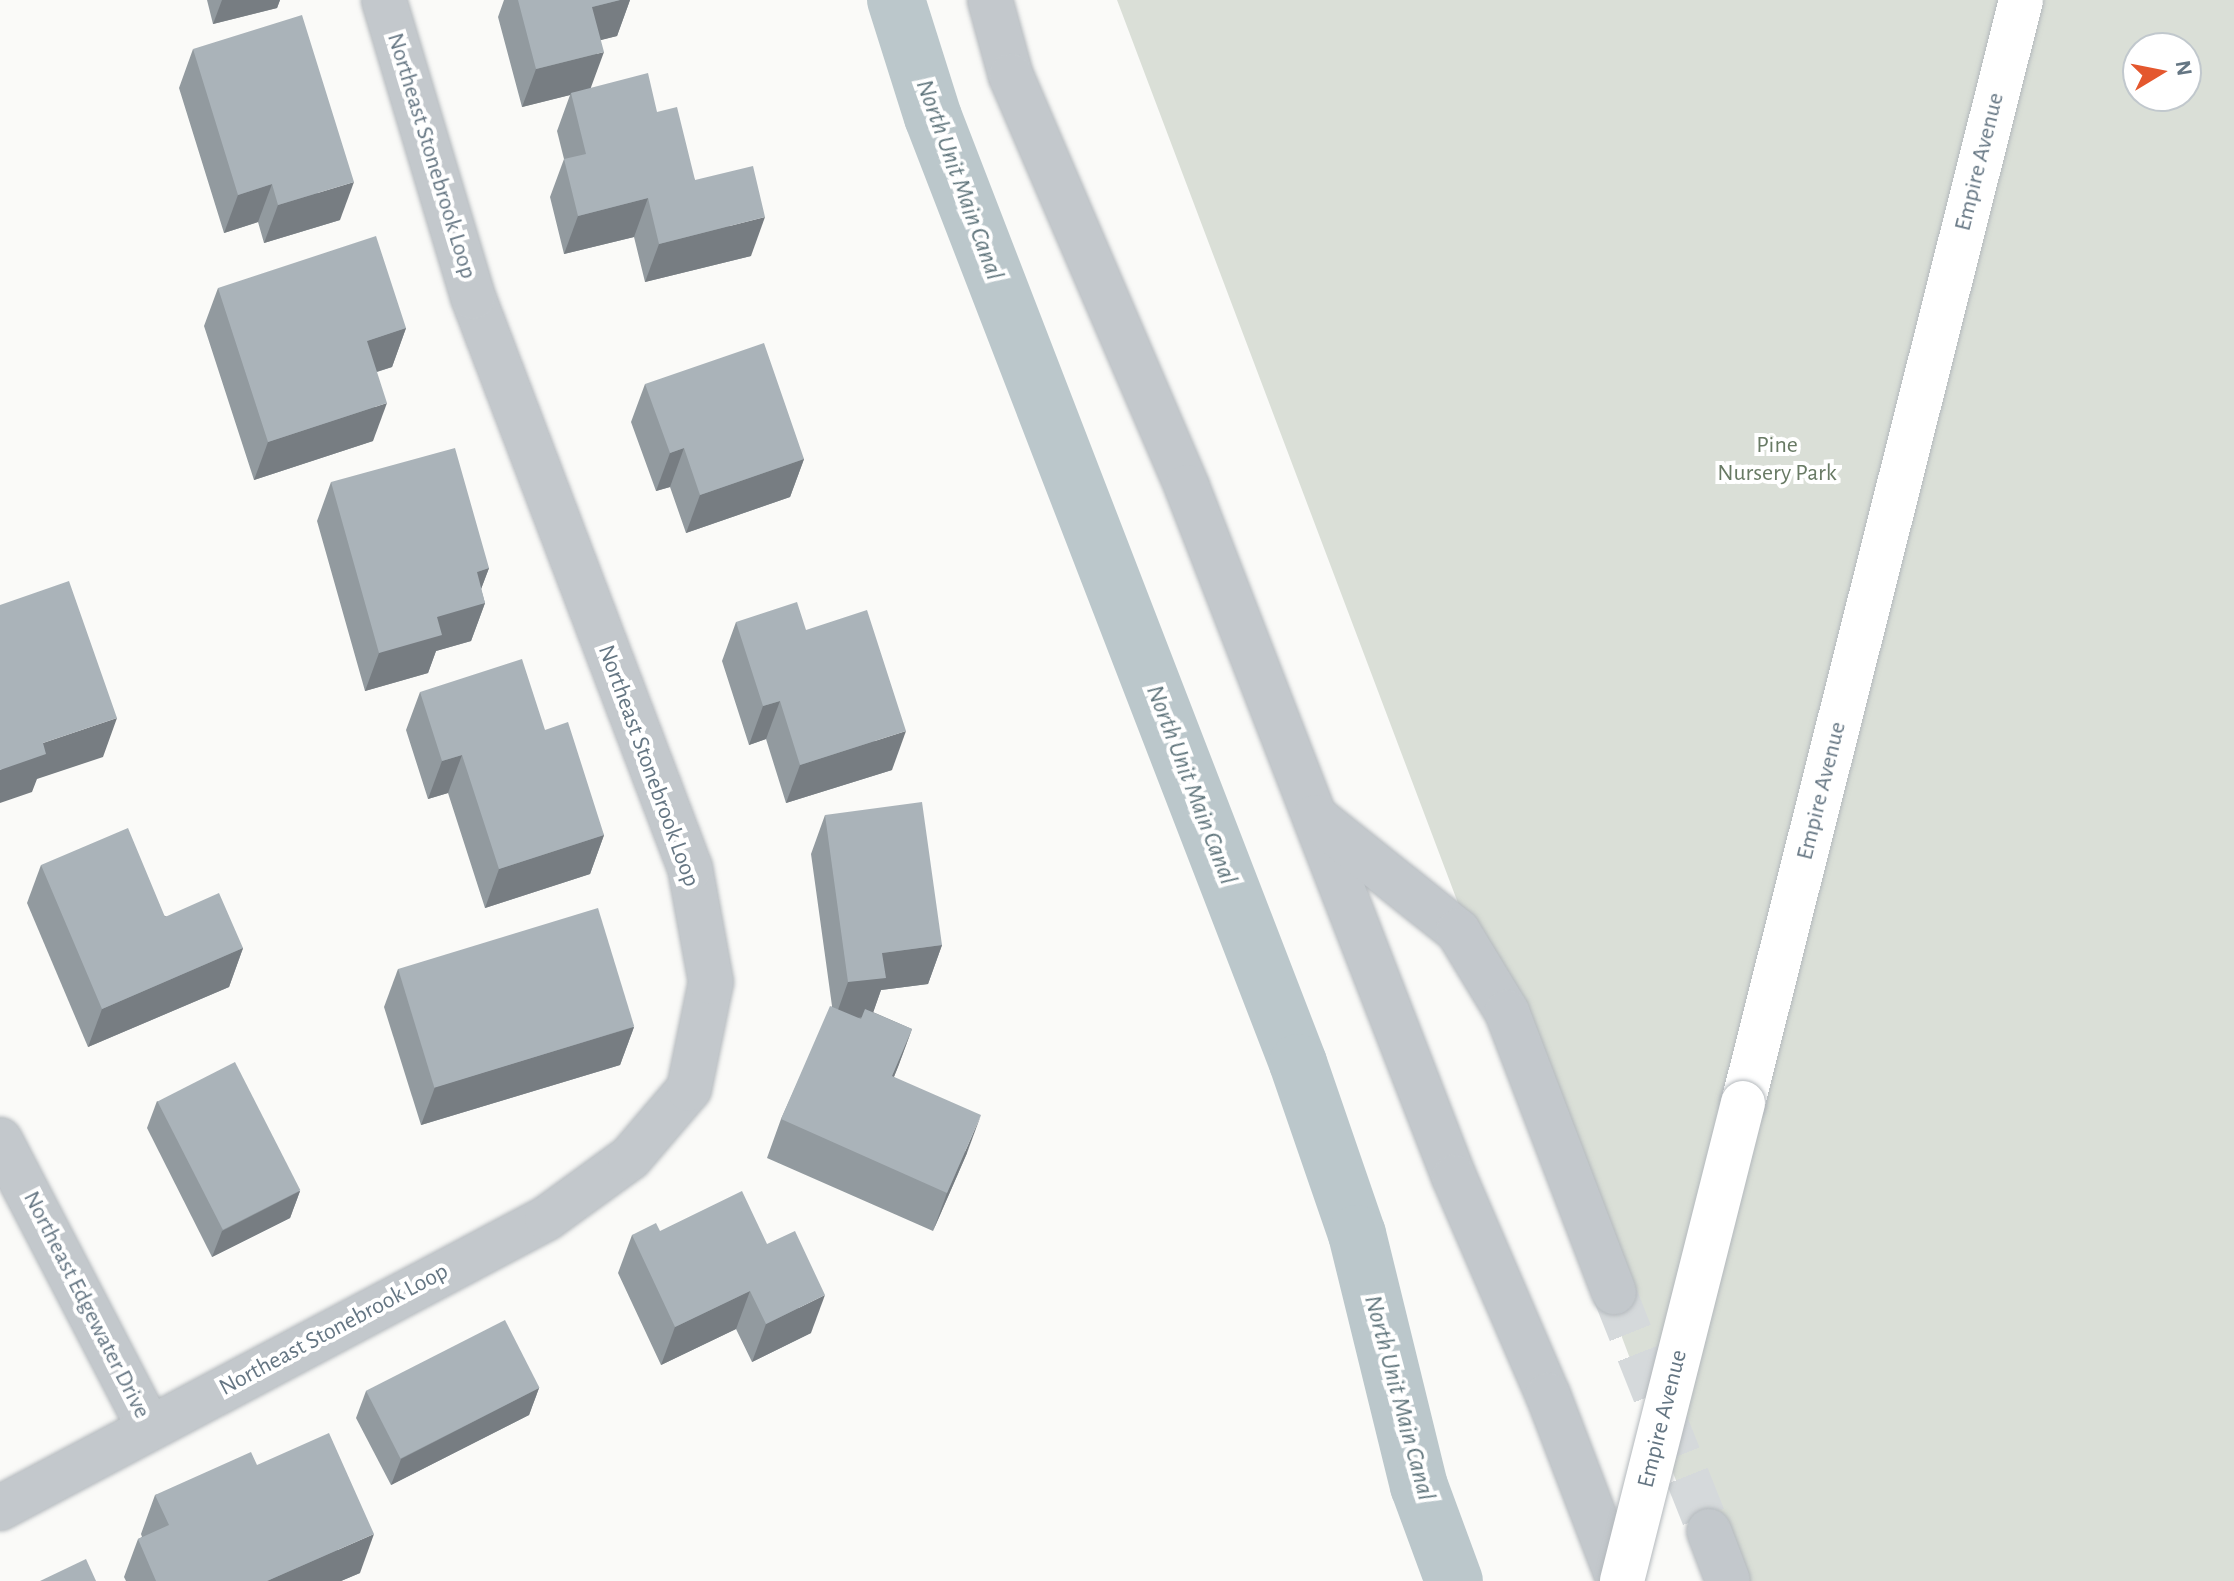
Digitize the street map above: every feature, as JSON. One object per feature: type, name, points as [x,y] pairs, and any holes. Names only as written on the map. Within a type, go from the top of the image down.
[{"type":"highway","name":"Empire Avenue","points":[[1620,1581],[2021,0]]},
{"type":"street","name":"Northeast Stonebrook Loop","points":[[0,1508],[547,1218],[630,1158],[689,1089],[711,982],[690,868],[473,297],[384,0]]},
{"type":"street","points":[[990,0],[1011,76],[1187,487],[1315,817],[1620,1581]]},
{"type":"street","points":[[1315,817],[1458,931],[1507,1012],[1614,1292]]},
{"type":"street","name":"Northeast Edgewater Drive","points":[[0,1140],[149,1428]]},
{"type":"street","points":[[1709,1531],[1728,1581]]},
{"type":"green space","name":"Pine Nursery Park","points":[[1117,0],[2234,0],[2234,1581],[1714,1581]]},
{"type":"building","points":[[518,0],[620,0],[592,7],[604,52],[536,69]]},
{"type":"building","points":[[302,15],[354,182],[278,205],[272,184],[238,195],[193,49]]},
{"type":"building","points":[[648,73],[657,112],[677,107],[695,180],[753,166],[765,217],[659,244],[648,198],[578,216],[564,159],[586,154],[571,93]]},
{"type":"building","points":[[376,236],[406,328],[367,341],[387,403],[268,442],[218,288]]},
{"type":"building","points":[[764,343],[804,459],[700,495],[684,448],[670,453],[645,384]]},
{"type":"building","points":[[455,448],[489,568],[477,572],[485,603],[437,617],[442,635],[379,653],[331,482]]},
{"type":"building","points":[[69,581],[117,718],[43,743],[46,754],[0,770],[0,605]]},
{"type":"building","points":[[797,602],[806,630],[867,610],[906,731],[800,765],[780,701],[763,706],[736,622]]},
{"type":"building","points":[[522,659],[545,730],[568,722],[604,835],[499,869],[462,755],[442,761],[420,692]]},
{"type":"building","points":[[922,802],[942,945],[882,953],[886,978],[848,982],[825,815]]},
{"type":"building","points":[[128,828],[165,917],[219,893],[243,948],[102,1009],[41,865]]},
{"type":"building","points":[[598,908],[634,1027],[434,1088],[398,969]]},
{"type":"building","points":[[830,1006],[861,1019],[865,1009],[912,1029],[892,1076],[981,1115],[947,1193],[781,1119]]},
{"type":"building","points":[[235,1062],[300,1190],[223,1230],[157,1101]]},
{"type":"building","points":[[742,1191],[767,1244],[795,1231],[825,1295],[766,1324],[750,1291],[675,1327],[632,1235],[656,1223],[660,1231]]},
{"type":"building","points":[[505,1320],[540,1388],[401,1459],[366,1391]]},
{"type":"building","points":[[329,1433],[374,1534],[267,1581],[156,1581],[138,1539],[169,1525],[155,1495],[251,1452],[257,1465]]},
{"type":"building","points":[[86,1559],[96,1581],[40,1581]]},
{"type":"waterway","name":"North Unit Main Canal","points":[[896,0],[933,117],[1298,1063],[1357,1234],[1419,1486],[1454,1581]]},
{"type":"tunnel","points":[[1614,1292],[1709,1531]]}]
